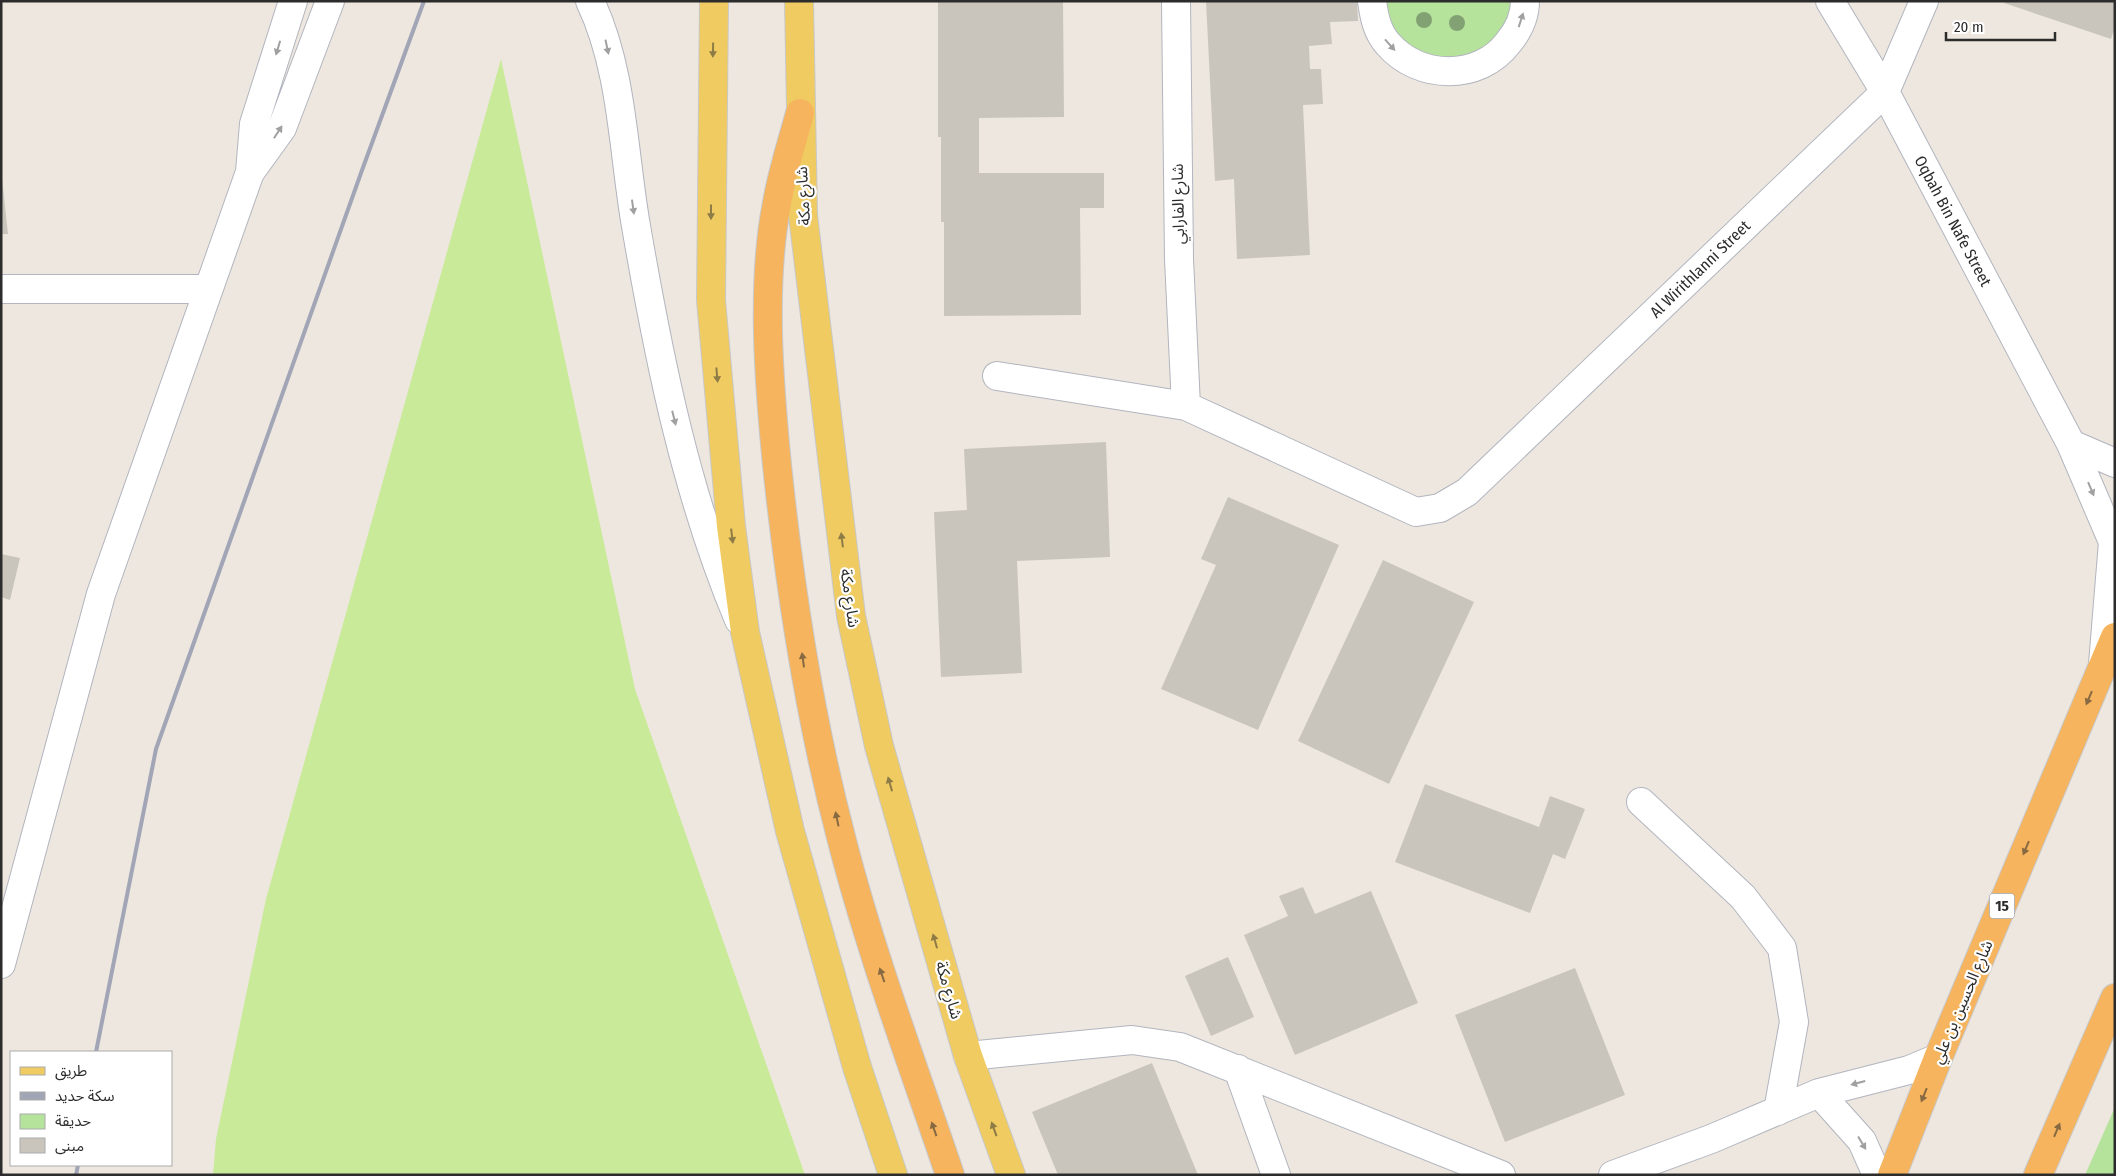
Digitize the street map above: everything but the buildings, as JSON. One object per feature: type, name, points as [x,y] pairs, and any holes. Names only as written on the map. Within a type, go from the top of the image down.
[{"type":"highway","points":[[800,114],[776,204],[768,285],[772,410],[782,510],[802,657],[840,836],[872,944],[950,1175]]},
{"type":"highway","name":"شارع الحسين بن علي","points":[[1892,1175],[1938,1058],[2115,637]]},
{"type":"highway","points":[[2038,1175],[2115,998]]},
{"type":"main road","points":[[714,1],[711,300],[731,526],[745,632],[790,831],[857,1067],[893,1175]]},
{"type":"main road","name":"شارع مكة","points":[[799,1],[803,215],[851,616],[879,746],[968,1056],[1011,1175]]},
{"type":"street","points":[[1,964],[101,594],[207,289],[250,172],[254,124],[293,1]]},
{"type":"street","points":[[250,172],[282,128],[330,1]]},
{"type":"street","points":[[590,1],[604,30],[611,64],[636,225],[667,390],[693,493],[721,576],[745,632]]},
{"type":"street","name":"شارع الفارابي","points":[[1176,1],[1179,259],[1186,406]]},
{"type":"street","points":[[1372,1],[1375,21],[1387,43],[1407,61],[1431,70],[1456,72],[1480,66],[1502,52],[1517,32],[1525,1]]},
{"type":"street","name":"Oqbah Bin Nafe Street","points":[[1830,1],[1884,92],[2071,444],[2113,542],[2102,666]]},
{"type":"street","name":"Al Wirithlanni Street","points":[[1186,406],[1416,512],[1440,508],[1467,492],[1884,92],[1924,1]]},
{"type":"street","points":[[1,289],[207,289]]},
{"type":"street","points":[[997,376],[1186,406]]},
{"type":"street","points":[[2071,444],[2115,463]]},
{"type":"street","points":[[1641,802],[1743,898],[1782,948],[1794,1022],[1778,1111]]},
{"type":"street","points":[[968,1056],[1132,1040],[1180,1047],[1501,1175]]},
{"type":"street","points":[[1613,1175],[1778,1111],[1819,1093],[1909,1070],[1938,1058]]},
{"type":"street","points":[[1238,1069],[1276,1175]]},
{"type":"street","points":[[1819,1093],[1862,1141],[1876,1175]]},
{"type":"green space","points":[[1382,1],[1517,1],[1495,45],[1451,62],[1407,48],[1391,31]]},
{"type":"green space","points":[[501,59],[635,689],[805,1175],[213,1175],[216,1139],[266,899]]},
{"type":"green space","points":[[2115,1107],[2115,1175],[2085,1175]]},
{"type":"railway","points":[[96,1051],[156,749],[424,1]]},
{"type":"railway","points":[[76,1175],[78,1166]]}]
